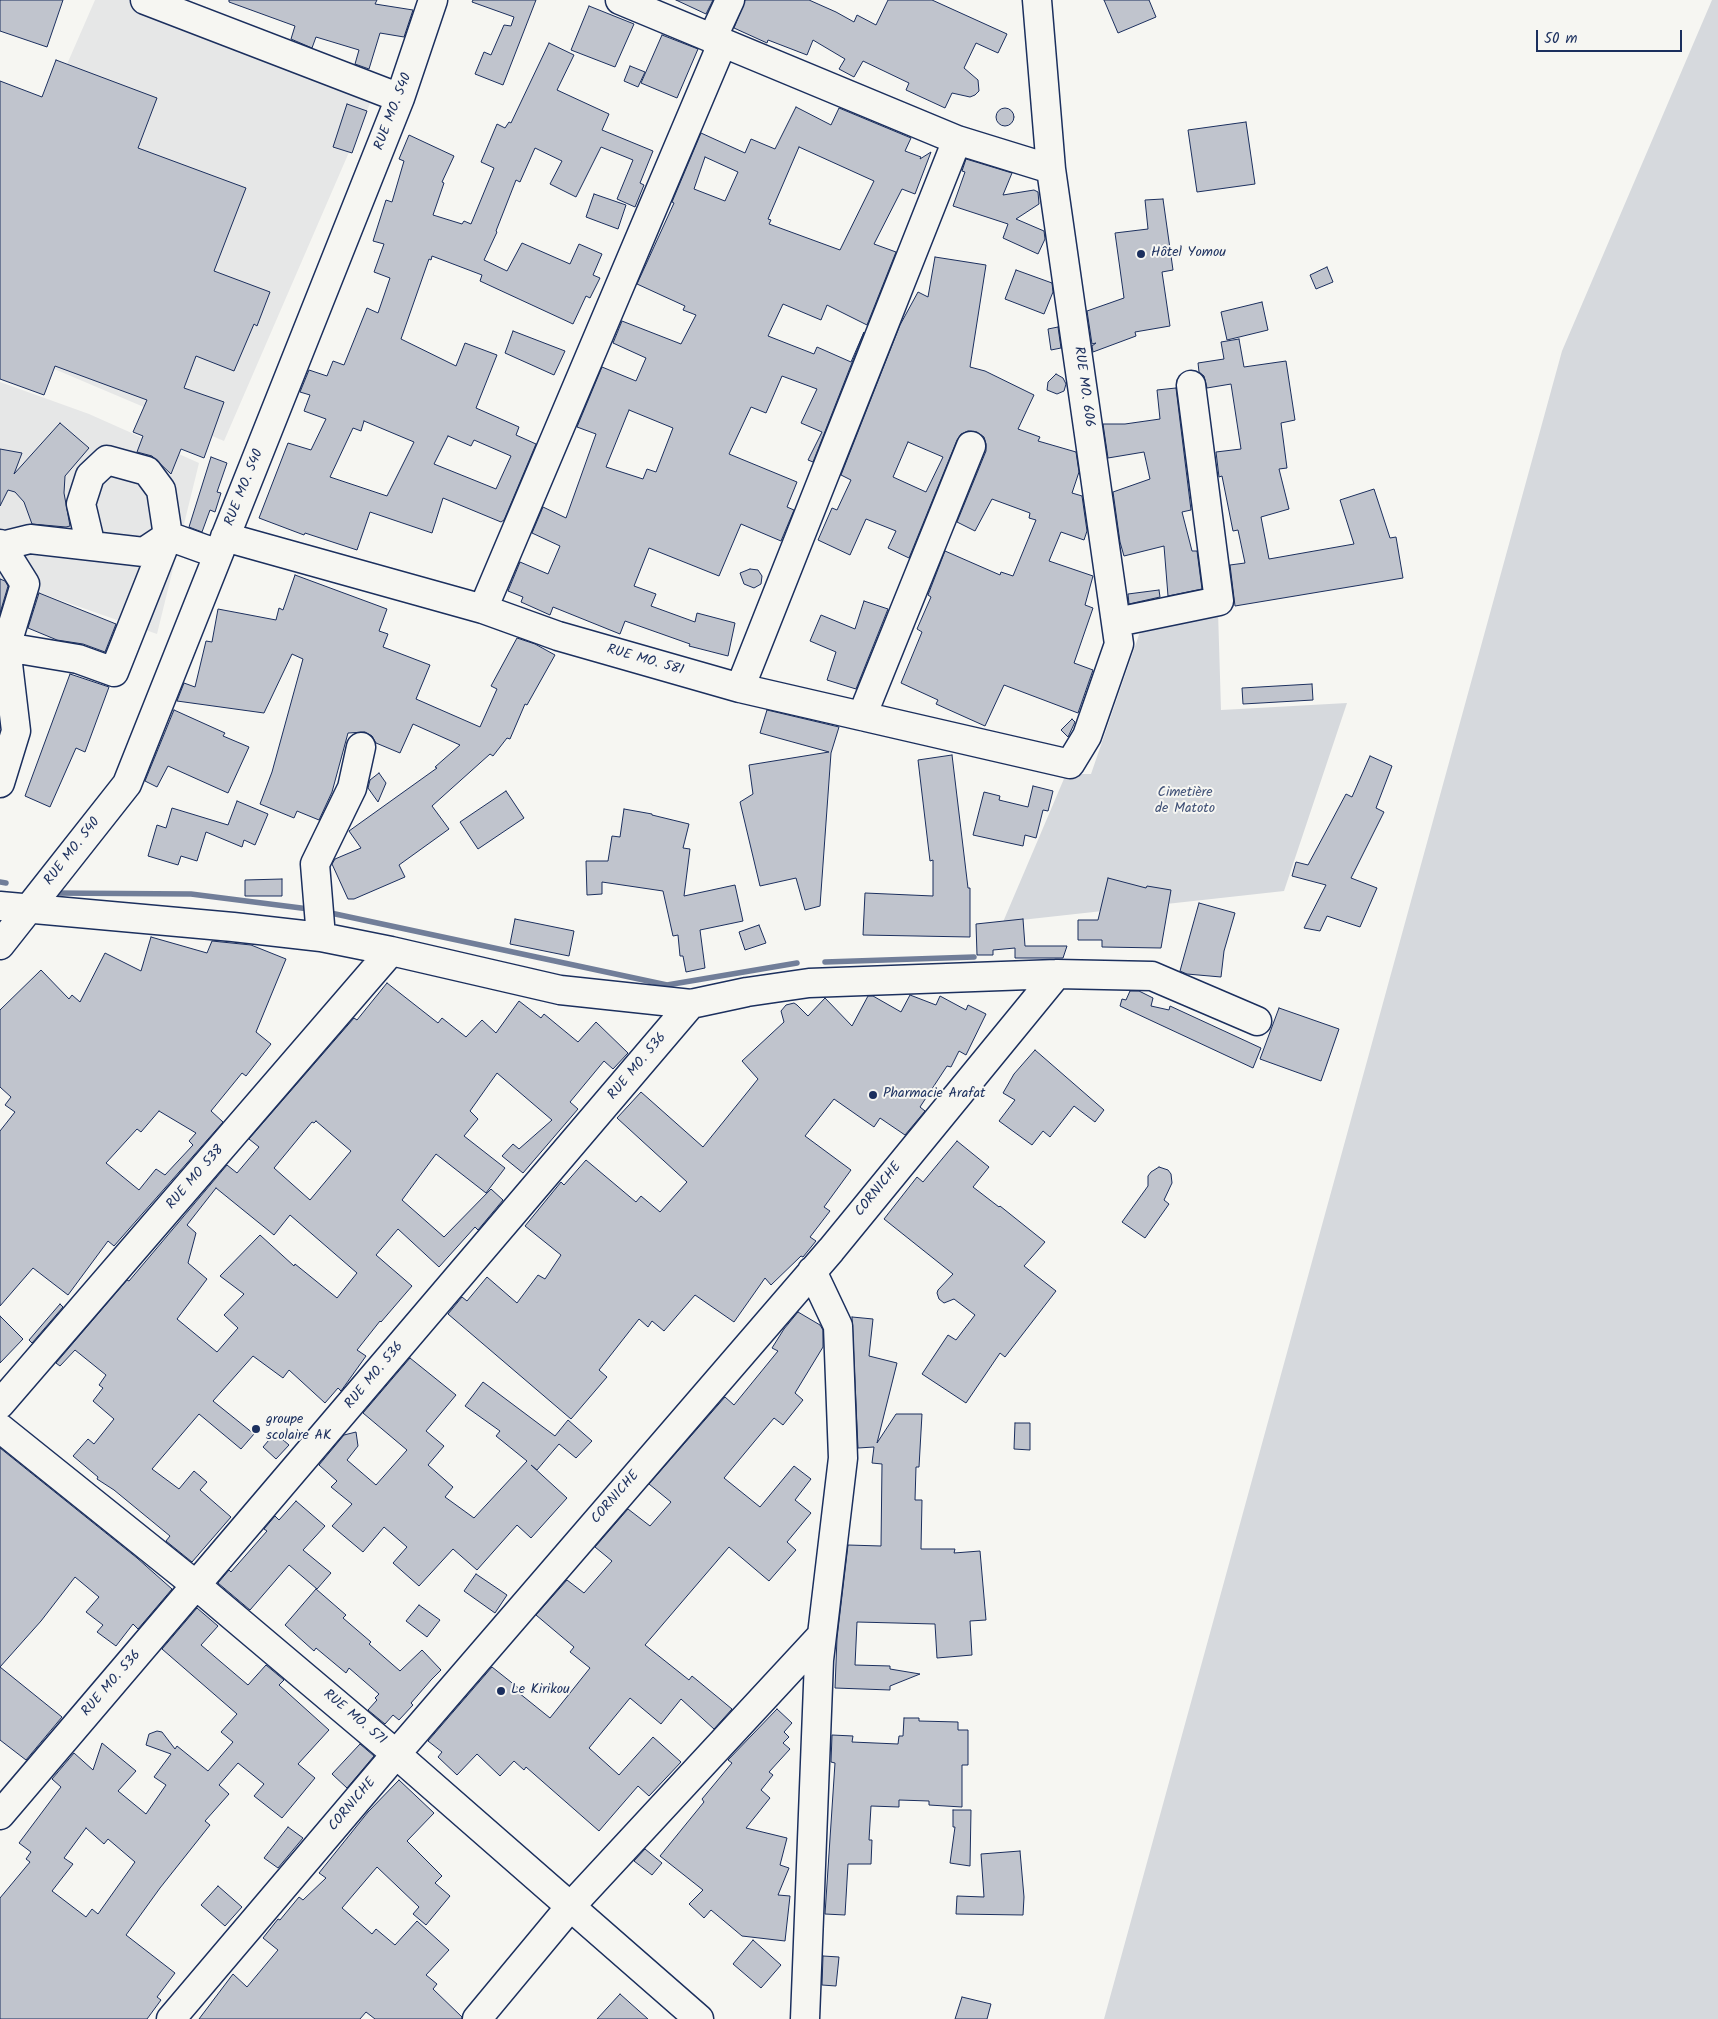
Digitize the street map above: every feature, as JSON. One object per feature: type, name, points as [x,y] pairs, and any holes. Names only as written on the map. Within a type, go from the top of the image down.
[{"type":"street","points":[[145,0],[400,98]]},
{"type":"street","name":"RUE MO. 540","points":[[0,944],[127,784],[400,98],[432,0]]},
{"type":"street","points":[[620,0],[957,140],[1051,169]]},
{"type":"street","points":[[483,609],[717,41],[730,0]]},
{"type":"street","name":"RUE MO. 606","points":[[1037,0],[1051,169],[1119,644],[1087,736],[1070,764]]},
{"type":"street","points":[[740,688],[957,140]]},
{"type":"street","points":[[1117,622],[1219,601],[1191,385]]},
{"type":"street","points":[[862,716],[971,446]]},
{"type":"street","points":[[2,648],[78,660],[114,672],[168,536],[160,490],[147,471],[107,460],[90,476],[81,504],[91,546]]},
{"type":"street","points":[[0,782],[8,732],[2,648],[25,584],[1,545],[30,539],[144,552],[168,536]]},
{"type":"street","name":"RUE MO. 581","points":[[168,536],[222,545],[483,609],[558,636],[740,688],[1070,764]]},
{"type":"street","points":[[321,937],[315,864],[352,788],[361,747]]},
{"type":"street","points":[[0,906],[321,937],[560,990],[691,1004],[747,992],[809,983],[1057,974],[1152,976],[1257,1021]]},
{"type":"street","name":"RUE MO 538","points":[[0,1404],[391,951]]},
{"type":"street","name":"CORNICHE","points":[[171,2019],[396,1754],[812,1271],[1057,974]]},
{"type":"street","name":"RUE MO. 536","points":[[0,1815],[691,1004]]},
{"type":"street","points":[[805,2019],[819,1660],[842,1448],[838,1326],[812,1271]]},
{"type":"street","name":"RUE MO. 571","points":[[0,1428],[197,1586],[396,1754],[699,2019]]},
{"type":"street","points":[[477,2019],[570,1907],[822,1635]]},
{"type":"shaded area","points":[[95,0],[140,0],[372,99],[224,441],[0,346],[0,218]]},
{"type":"shaded area","points":[[0,382],[89,414],[199,463],[157,634],[0,579]]},
{"type":"green space","points":[[1712,0],[1718,0],[1718,2019],[1104,2019],[1562,351]]},
{"type":"green space","name":"Cimetière de Matoto","points":[[1218,611],[1221,710],[1347,703],[1284,891],[1003,922],[1066,774],[1091,774],[1141,629]]},
{"type":"building","points":[[0,0],[63,0],[47,47],[0,31]]},
{"type":"building","points":[[229,0],[377,0],[375,4],[413,10],[404,37],[380,33],[369,69],[355,64],[359,50],[316,37],[312,48],[291,39],[295,26],[229,2]]},
{"type":"building","points":[[473,0],[536,0],[503,85],[475,74],[484,52],[491,55],[504,25],[511,26],[514,17],[472,2]]},
{"type":"building","points":[[676,0],[713,0],[706,14]]},
{"type":"building","points":[[745,0],[809,0],[854,22],[857,15],[876,25],[888,0],[932,0],[1007,34],[998,53],[976,43],[964,68],[978,80],[979,91],[970,97],[952,93],[945,108],[906,90],[909,83],[863,61],[854,77],[839,69],[845,59],[813,40],[807,55],[768,40],[767,43],[734,28]]},
{"type":"building","points":[[1104,0],[1149,0],[1156,17],[1118,33]]},
{"type":"building","points":[[589,6],[634,24],[615,67],[571,50]]},
{"type":"building","points":[[662,35],[698,49],[677,98],[641,83]]},
{"type":"building","points":[[549,43],[574,55],[557,90],[609,114],[602,130],[653,151],[640,183],[644,185],[635,207],[617,199],[633,160],[601,147],[576,197],[550,184],[562,161],[535,148],[520,182],[516,180],[497,232],[484,260],[507,271],[522,243],[570,264],[579,244],[602,254],[593,275],[600,278],[590,298],[586,296],[573,324],[480,281],[482,275],[432,256],[431,260],[429,259],[401,339],[456,366],[465,343],[497,355],[476,408],[519,427],[516,435],[536,444],[504,520],[501,522],[443,498],[432,533],[370,512],[357,550],[305,533],[304,535],[259,518],[288,443],[311,450],[326,419],[304,411],[310,395],[300,392],[309,370],[327,376],[333,361],[344,365],[367,308],[378,313],[390,278],[374,272],[384,244],[373,241],[386,200],[392,202],[404,161],[399,159],[409,135],[454,156],[442,182],[444,183],[433,215],[462,224],[464,221],[471,224],[494,168],[481,162],[497,124],[505,128],[509,122],[511,123]],"holes":[[[364,421],[414,442],[387,496],[330,477],[353,428],[361,431]],[[448,436],[471,446],[474,440],[511,456],[496,489],[434,464]]]},
{"type":"building","points":[[56,60],[157,98],[138,148],[246,188],[214,271],[270,292],[257,326],[254,324],[234,371],[196,356],[184,388],[224,402],[204,458],[181,449],[171,474],[152,456],[137,452],[143,436],[133,432],[147,400],[55,366],[44,395],[0,379],[0,81],[42,97]]},
{"type":"building","points":[[630,66],[645,72],[638,87],[624,81]]},
{"type":"building","points":[[347,104],[367,111],[352,153],[333,147]]},
{"type":"building","points":[[796,107],[831,125],[839,108],[911,138],[905,151],[921,157],[920,159],[931,152],[915,194],[902,189],[874,244],[896,252],[867,325],[827,305],[821,320],[783,304],[768,336],[814,354],[817,347],[851,362],[864,332],[813,462],[808,460],[822,432],[801,423],[817,389],[782,376],[766,413],[751,407],[729,454],[797,482],[787,507],[794,510],[781,541],[741,524],[719,576],[649,548],[634,586],[656,594],[651,606],[695,622],[697,613],[735,623],[728,656],[689,646],[690,644],[625,621],[620,634],[553,607],[550,615],[521,602],[523,597],[508,591],[520,562],[548,574],[560,546],[532,533],[543,507],[566,518],[596,434],[577,427],[602,367],[636,381],[646,358],[613,343],[622,321],[681,344],[696,315],[683,310],[685,306],[637,284],[674,203],[672,202],[701,133],[745,153],[751,139],[775,149]],"holes":[[[799,147],[874,181],[840,250],[769,224],[771,220],[768,219]],[[705,157],[738,172],[725,201],[694,189]],[[629,410],[673,428],[656,472],[647,469],[643,479],[606,467]]]},
{"type":"building","points":[[1005,108],[1011,111],[1014,117],[1011,123],[1005,126],[999,123],[996,117],[999,111]]},
{"type":"building","points":[[1246,122],[1255,184],[1197,192],[1188,130]]},
{"type":"building","points":[[966,159],[1012,173],[1003,195],[1034,190],[1038,192],[1039,204],[1016,219],[1044,231],[1045,239],[1038,254],[1003,238],[1008,224],[953,206],[965,172],[962,171]]},
{"type":"building","points":[[594,194],[626,205],[618,229],[586,217]]},
{"type":"building","points":[[1163,199],[1173,270],[1162,272],[1170,326],[1135,332],[1136,336],[1093,352],[1092,346],[1096,343],[1092,344],[1087,311],[1124,298],[1115,233],[1148,229],[1145,200]]},
{"type":"building","points":[[935,257],[986,265],[970,367],[985,371],[1034,395],[1018,429],[1040,437],[1038,441],[1076,452],[1079,472],[1072,493],[1082,496],[1087,531],[1084,540],[1061,532],[1049,561],[1093,576],[1085,605],[1093,608],[1074,663],[1093,670],[1078,713],[1004,685],[985,726],[936,704],[938,700],[901,683],[922,632],[917,629],[931,597],[928,595],[945,551],[1000,575],[1001,572],[1013,576],[1036,520],[1029,518],[1030,513],[992,499],[975,531],[957,522],[986,451],[984,437],[977,432],[968,431],[961,434],[957,440],[909,558],[888,548],[896,531],[866,519],[850,555],[818,540],[832,508],[837,510],[851,480],[841,475],[900,325],[918,292],[928,297]],"holes":[[[908,442],[943,457],[926,492],[893,477]]]},
{"type":"building","points":[[1327,267],[1333,282],[1316,289],[1310,275]]},
{"type":"building","points":[[1016,270],[1052,283],[1053,292],[1044,314],[1005,299]]},
{"type":"building","points":[[1262,302],[1268,330],[1227,340],[1221,312]]},
{"type":"building","points":[[1058,327],[1061,348],[1051,350],[1048,329]]},
{"type":"building","points":[[513,331],[565,351],[554,375],[505,353]]},
{"type":"building","points":[[1239,339],[1244,367],[1286,361],[1295,420],[1281,423],[1287,468],[1279,469],[1289,509],[1261,517],[1269,559],[1354,544],[1340,500],[1374,489],[1390,538],[1396,537],[1403,578],[1235,606],[1230,565],[1245,563],[1238,530],[1233,531],[1222,476],[1219,477],[1216,452],[1241,449],[1231,384],[1207,388],[1204,376],[1199,372],[1198,363],[1224,359],[1221,342]]},
{"type":"building","points":[[1056,374],[1063,378],[1066,384],[1064,391],[1057,394],[1047,390],[1048,382]]},
{"type":"building","points":[[1176,388],[1191,510],[1182,512],[1192,551],[1197,551],[1202,589],[1168,596],[1164,546],[1124,556],[1120,542],[1113,492],[1150,479],[1144,452],[1108,458],[1103,424],[1125,424],[1160,419],[1157,390]]},
{"type":"building","points":[[60,423],[89,448],[65,476],[64,493],[70,526],[32,524],[24,502],[15,492],[8,490],[0,506],[0,449],[22,453],[14,474]]},
{"type":"building","points":[[211,457],[227,463],[217,492],[221,493],[215,512],[210,510],[202,532],[189,527]]},
{"type":"building","points":[[750,569],[758,570],[762,576],[761,584],[754,588],[744,584],[740,573]]},
{"type":"building","points":[[295,575],[387,609],[379,631],[388,634],[383,647],[430,665],[416,699],[480,727],[497,689],[491,686],[517,638],[535,644],[555,655],[527,705],[525,704],[510,739],[507,738],[493,756],[490,754],[432,806],[449,829],[399,865],[405,877],[354,899],[348,899],[332,864],[335,859],[361,848],[349,831],[437,768],[435,767],[460,745],[413,724],[400,753],[376,743],[372,736],[365,732],[348,733],[332,792],[319,820],[297,811],[294,818],[260,804],[272,772],[303,659],[292,654],[264,713],[177,701],[184,683],[195,687],[206,641],[212,642],[218,609],[276,620],[279,608],[283,610]]},
{"type":"building","points":[[0,579],[5,581],[8,586],[0,613]]},
{"type":"building","points":[[1159,590],[1160,597],[1129,604],[1128,594]]},
{"type":"building","points":[[39,593],[116,624],[105,652],[83,644],[57,640],[28,628]]},
{"type":"building","points":[[864,601],[888,609],[856,689],[827,680],[836,652],[810,641],[821,615],[855,629]]},
{"type":"building","points":[[70,674],[109,687],[85,752],[76,748],[50,807],[25,796]]},
{"type":"building","points":[[1312,684],[1313,700],[1243,704],[1242,688]]},
{"type":"building","points":[[174,710],[225,733],[223,736],[249,747],[228,793],[168,766],[157,787],[145,781]]},
{"type":"building","points":[[767,710],[839,727],[831,753],[820,906],[805,910],[796,878],[760,886],[740,802],[753,794],[749,765],[829,752],[760,733]]},
{"type":"building","points":[[1072,719],[1075,722],[1068,737],[1061,730]]},
{"type":"building","points":[[952,755],[968,888],[970,888],[970,937],[863,935],[865,893],[933,896],[933,860],[930,861],[918,760]]},
{"type":"building","points":[[1370,756],[1392,766],[1376,808],[1384,812],[1351,878],[1377,888],[1360,927],[1327,916],[1320,931],[1304,928],[1326,885],[1292,876],[1296,862],[1308,865],[1346,794],[1352,797]]},
{"type":"building","points":[[379,773],[386,783],[378,802],[368,788],[370,780]]},
{"type":"building","points":[[1033,786],[1053,791],[1048,811],[1043,810],[1036,838],[1025,835],[1023,846],[973,835],[984,792],[1000,796],[999,800],[1028,807]]},
{"type":"building","points":[[506,791],[524,818],[478,849],[460,822]]},
{"type":"building","points":[[237,801],[268,814],[255,845],[244,840],[242,847],[206,832],[197,861],[181,856],[178,865],[148,856],[157,825],[166,828],[172,808],[228,825]]},
{"type":"building","points":[[624,809],[689,824],[683,848],[690,849],[684,896],[735,885],[743,921],[700,930],[705,968],[686,972],[683,956],[680,956],[678,935],[673,936],[663,891],[602,882],[602,894],[587,895],[586,861],[608,861],[612,836],[620,837]]},
{"type":"building","points":[[1108,878],[1146,888],[1147,886],[1171,890],[1161,948],[1102,947],[1102,940],[1078,940],[1078,920],[1098,920]]},
{"type":"building","points":[[282,879],[282,896],[245,896],[245,880]]},
{"type":"building","points":[[1199,903],[1235,913],[1224,951],[1221,977],[1187,974],[1180,971]]},
{"type":"building","points":[[515,919],[574,931],[569,956],[510,944]]},
{"type":"building","points":[[1023,919],[1025,946],[1067,946],[1063,958],[1015,958],[1015,948],[993,950],[993,955],[977,955],[976,924]]},
{"type":"building","points":[[759,925],[766,943],[745,950],[739,932]]},
{"type":"building","points":[[151,937],[207,953],[212,941],[251,945],[286,959],[256,1032],[271,1044],[246,1076],[242,1073],[211,1111],[223,1122],[114,1246],[108,1241],[68,1295],[33,1268],[0,1306],[0,1131],[15,1112],[5,1105],[11,1097],[0,1087],[0,1010],[41,970],[69,999],[72,995],[80,1002],[105,953],[141,971]],"holes":[[[159,1111],[196,1133],[189,1141],[193,1145],[165,1175],[156,1169],[139,1190],[106,1163],[137,1129],[141,1132]]]},
{"type":"building","points":[[387,983],[438,1023],[442,1018],[466,1037],[482,1020],[496,1033],[519,1001],[541,1018],[544,1014],[578,1042],[596,1022],[628,1053],[613,1069],[604,1061],[570,1102],[578,1109],[523,1173],[502,1156],[513,1144],[519,1149],[552,1120],[497,1073],[470,1111],[478,1119],[464,1136],[505,1168],[486,1193],[436,1154],[402,1200],[444,1237],[491,1189],[503,1200],[478,1230],[475,1227],[439,1267],[398,1229],[376,1255],[412,1286],[357,1350],[366,1356],[341,1391],[338,1388],[325,1403],[289,1370],[283,1378],[253,1356],[213,1401],[254,1434],[241,1449],[199,1414],[152,1469],[179,1489],[194,1471],[207,1482],[200,1490],[231,1517],[192,1562],[166,1541],[170,1536],[114,1490],[97,1479],[98,1477],[73,1456],[88,1439],[94,1444],[114,1419],[93,1401],[103,1388],[99,1385],[106,1375],[75,1350],[60,1366],[56,1363],[127,1280],[129,1281],[227,1165],[237,1173],[259,1147],[249,1139],[354,1018],[357,1020]],"holes":[[[316,1121],[351,1151],[310,1200],[274,1168],[312,1122]],[[216,1188],[274,1235],[290,1215],[357,1273],[337,1298],[295,1264],[294,1266],[260,1235],[220,1276],[244,1294],[224,1315],[238,1328],[217,1352],[177,1319],[207,1279],[188,1263],[196,1233],[187,1225]]]},
{"type":"building","points":[[1130,991],[1139,991],[1153,998],[1151,1006],[1169,1010],[1170,1006],[1261,1048],[1253,1068],[1120,1006],[1122,999],[1126,1000]]},
{"type":"building","points":[[910,995],[936,1005],[940,996],[966,1010],[968,1005],[986,1014],[966,1055],[959,1051],[951,1067],[947,1066],[920,1107],[925,1111],[905,1135],[880,1118],[874,1127],[834,1099],[805,1136],[851,1170],[824,1207],[830,1211],[810,1237],[816,1241],[803,1257],[801,1256],[771,1285],[765,1278],[734,1322],[695,1295],[664,1331],[652,1321],[648,1327],[639,1319],[599,1370],[607,1377],[571,1419],[448,1314],[462,1297],[467,1301],[487,1277],[517,1303],[538,1275],[545,1279],[561,1255],[525,1226],[561,1182],[564,1185],[586,1160],[636,1202],[641,1196],[660,1212],[687,1182],[617,1118],[641,1092],[703,1147],[758,1079],[742,1061],[784,1022],[781,1011],[786,1005],[794,1003],[808,1016],[825,998],[852,1026],[868,996],[873,996],[901,1012]]},
{"type":"building","points":[[1279,1008],[1339,1029],[1321,1081],[1260,1059]]},
{"type":"building","points":[[1035,1050],[1104,1110],[1095,1122],[1074,1106],[1050,1137],[1043,1131],[1032,1145],[999,1121],[1015,1100],[1003,1093],[1014,1074]]},
{"type":"building","points":[[957,1141],[989,1167],[973,1187],[1045,1242],[1024,1266],[1056,1291],[1005,1357],[1000,1353],[966,1403],[922,1374],[948,1335],[956,1340],[975,1315],[954,1299],[944,1303],[939,1299],[938,1290],[953,1274],[884,1219],[917,1177],[923,1182]]},
{"type":"building","points":[[1159,1167],[1168,1170],[1171,1174],[1172,1183],[1164,1200],[1169,1204],[1145,1238],[1122,1222],[1148,1186],[1148,1176]]},
{"type":"building","points":[[60,1304],[63,1307],[32,1343],[29,1340]]},
{"type":"building","points":[[798,1312],[820,1325],[823,1330],[823,1347],[795,1393],[803,1400],[783,1425],[774,1418],[724,1478],[760,1507],[794,1466],[811,1479],[795,1500],[811,1513],[787,1542],[796,1550],[769,1581],[729,1547],[645,1645],[689,1680],[692,1676],[732,1709],[714,1729],[681,1699],[661,1724],[630,1698],[589,1748],[619,1775],[653,1737],[681,1762],[649,1796],[638,1786],[599,1831],[526,1767],[524,1770],[514,1761],[500,1776],[477,1754],[457,1775],[438,1757],[442,1752],[428,1741],[492,1667],[521,1690],[519,1693],[550,1718],[590,1668],[570,1652],[574,1647],[536,1615],[567,1580],[584,1593],[612,1561],[595,1547],[628,1509],[650,1526],[671,1502],[649,1484],[725,1397],[734,1405],[778,1351],[772,1348]]},
{"type":"building","points":[[0,1316],[23,1339],[0,1363]]},
{"type":"building","points":[[852,1317],[873,1319],[869,1356],[897,1363],[877,1443],[896,1414],[922,1414],[919,1467],[916,1467],[915,1500],[922,1500],[921,1549],[955,1549],[954,1553],[980,1551],[986,1620],[970,1621],[972,1655],[937,1658],[935,1624],[857,1622],[855,1665],[890,1666],[890,1669],[920,1674],[890,1686],[890,1690],[835,1688],[837,1638],[848,1545],[881,1546],[882,1464],[872,1463],[874,1447],[858,1448]]},
{"type":"building","points":[[410,1358],[456,1395],[426,1431],[444,1446],[428,1465],[453,1487],[445,1497],[474,1518],[527,1461],[496,1436],[500,1431],[465,1406],[483,1382],[555,1436],[568,1420],[592,1441],[576,1458],[559,1444],[537,1470],[531,1465],[567,1498],[531,1538],[517,1525],[477,1570],[453,1549],[419,1586],[393,1563],[407,1547],[384,1527],[363,1552],[332,1526],[352,1504],[331,1487],[337,1481],[319,1465],[344,1435],[356,1432],[358,1446],[347,1460],[376,1485],[407,1450],[363,1413]]},
{"type":"building","points":[[1015,1423],[1030,1423],[1030,1450],[1014,1449]]},
{"type":"building","points":[[275,1433],[289,1445],[276,1459],[263,1447]]},
{"type":"building","points":[[0,1448],[137,1558],[172,1589],[138,1629],[133,1624],[116,1646],[97,1632],[103,1625],[86,1612],[99,1597],[75,1577],[41,1621],[0,1667]]},
{"type":"building","points":[[296,1501],[325,1526],[303,1550],[331,1573],[317,1589],[289,1565],[250,1610],[218,1583],[229,1570],[231,1572],[267,1531],[264,1529],[275,1516],[279,1520]]},
{"type":"building","points":[[476,1574],[507,1595],[495,1613],[464,1591]]},
{"type":"building","points":[[316,1589],[346,1615],[343,1618],[400,1671],[422,1650],[441,1670],[411,1703],[413,1705],[399,1720],[393,1715],[385,1724],[368,1710],[377,1700],[375,1698],[379,1694],[349,1668],[346,1673],[316,1648],[314,1651],[285,1625]]},
{"type":"building","points":[[419,1605],[440,1620],[427,1637],[406,1621]]},
{"type":"building","points":[[197,1608],[218,1626],[201,1645],[248,1685],[266,1665],[284,1680],[279,1685],[329,1730],[298,1764],[315,1778],[282,1818],[254,1796],[264,1784],[238,1763],[219,1785],[229,1794],[205,1821],[210,1825],[160,1888],[126,1935],[175,1973],[157,1997],[161,2000],[147,2019],[0,2019],[0,1898],[30,1862],[26,1859],[31,1852],[19,1843],[61,1787],[52,1779],[74,1753],[93,1770],[102,1743],[136,1771],[118,1791],[146,1814],[166,1785],[154,1777],[171,1754],[146,1745],[149,1734],[157,1731],[162,1732],[175,1749],[177,1746],[208,1771],[233,1742],[221,1732],[237,1714],[162,1649]],"holes":[[[86,1828],[104,1844],[108,1839],[135,1862],[98,1914],[92,1909],[86,1917],[52,1891],[73,1864],[64,1858]]]},
{"type":"building","points":[[0,1667],[62,1717],[26,1760],[0,1740]]},
{"type":"building","points":[[777,1709],[792,1723],[784,1732],[789,1737],[783,1743],[790,1749],[769,1772],[773,1775],[761,1790],[770,1798],[746,1828],[787,1838],[780,1865],[789,1868],[778,1895],[790,1896],[785,1941],[742,1936],[711,1910],[704,1918],[689,1904],[703,1890],[660,1856],[704,1802],[702,1799],[732,1763],[728,1760]]},
{"type":"building","points":[[904,1718],[919,1718],[919,1721],[958,1722],[958,1730],[968,1730],[968,1765],[962,1765],[962,1807],[929,1805],[929,1801],[899,1800],[899,1807],[871,1806],[869,1840],[872,1840],[871,1864],[848,1864],[845,1915],[825,1914],[835,1763],[831,1762],[832,1735],[853,1736],[852,1742],[898,1744],[899,1736],[903,1736]]},
{"type":"building","points":[[360,1744],[374,1756],[347,1788],[332,1774]]},
{"type":"building","points":[[399,1780],[434,1813],[407,1841],[442,1876],[435,1883],[450,1896],[426,1925],[413,1914],[419,1907],[377,1867],[342,1908],[372,1934],[376,1929],[395,1945],[417,1921],[449,1950],[426,1975],[437,1984],[433,1989],[462,2019],[375,2019],[366,2012],[360,2019],[199,2019],[233,1974],[247,1987],[278,1950],[263,1938],[299,1897],[303,1900],[326,1878],[319,1873],[368,1812]]},
{"type":"building","points":[[953,1810],[971,1810],[970,1866],[950,1863],[955,1827],[953,1827]]},
{"type":"building","points":[[288,1827],[303,1838],[278,1868],[264,1858]]},
{"type":"building","points":[[645,1849],[662,1863],[652,1875],[634,1861]]},
{"type":"building","points":[[1020,1851],[1024,1897],[1023,1915],[956,1914],[957,1896],[984,1897],[981,1854]]},
{"type":"building","points":[[218,1886],[242,1907],[225,1926],[201,1905]]},
{"type":"building","points":[[753,1940],[781,1965],[761,1988],[733,1964]]},
{"type":"building","points":[[823,1956],[839,1957],[836,1986],[822,1985]]},
{"type":"building","points":[[620,1994],[648,2019],[597,2019]]},
{"type":"building","points":[[962,1997],[991,2004],[987,2019],[955,2019]]},
{"type":"waterway","points":[[0,882],[6,883]]},
{"type":"waterway","points":[[52,893],[191,894],[309,909]]},
{"type":"waterway","points":[[326,912],[667,985],[797,963]]},
{"type":"waterway","points":[[825,962],[974,957]]},
{"type":"place","name":"Hôtel Yomou","points":[[1141,254]]},
{"type":"place","name":"Pharmacie Arafat","points":[[873,1095]]},
{"type":"place","name":"groupe scolaire AK","points":[[256,1429]]},
{"type":"place","name":"Le Kirikou","points":[[501,1691]]}]
